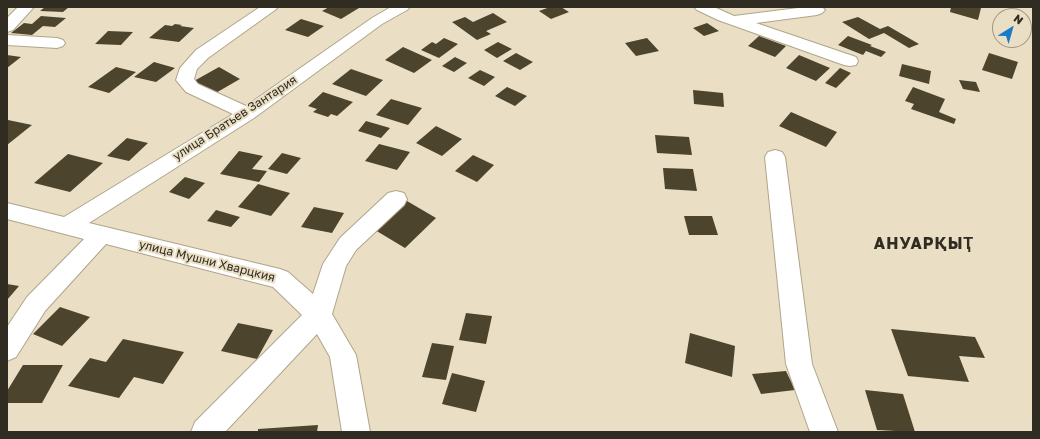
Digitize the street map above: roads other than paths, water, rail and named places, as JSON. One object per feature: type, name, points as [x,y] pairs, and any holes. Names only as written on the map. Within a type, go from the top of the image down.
[{"type":"street","points":[[7,27],[26,7]]},
{"type":"street","points":[[247,114],[192,88],[185,80],[189,68],[202,54],[270,7]]},
{"type":"street","name":"улица Братьев Зантария","points":[[66,226],[247,114],[377,21],[402,7]]},
{"type":"street","points":[[702,7],[723,17],[850,61]]},
{"type":"street","points":[[723,17],[747,20],[817,10]]},
{"type":"street","points":[[7,40],[58,43]]},
{"type":"street","points":[[775,157],[799,364],[824,432]]},
{"type":"street","points":[[205,432],[319,315],[334,264],[348,244],[396,199]]},
{"type":"street","name":"улица Мушни Хварцкия","points":[[7,211],[280,278],[319,315],[343,354],[356,432]]},
{"type":"street","points":[[7,349],[36,304],[101,235]]},
{"type":"district","name":"АНУАРҚЫҬ","points":[[924,244]]}]
